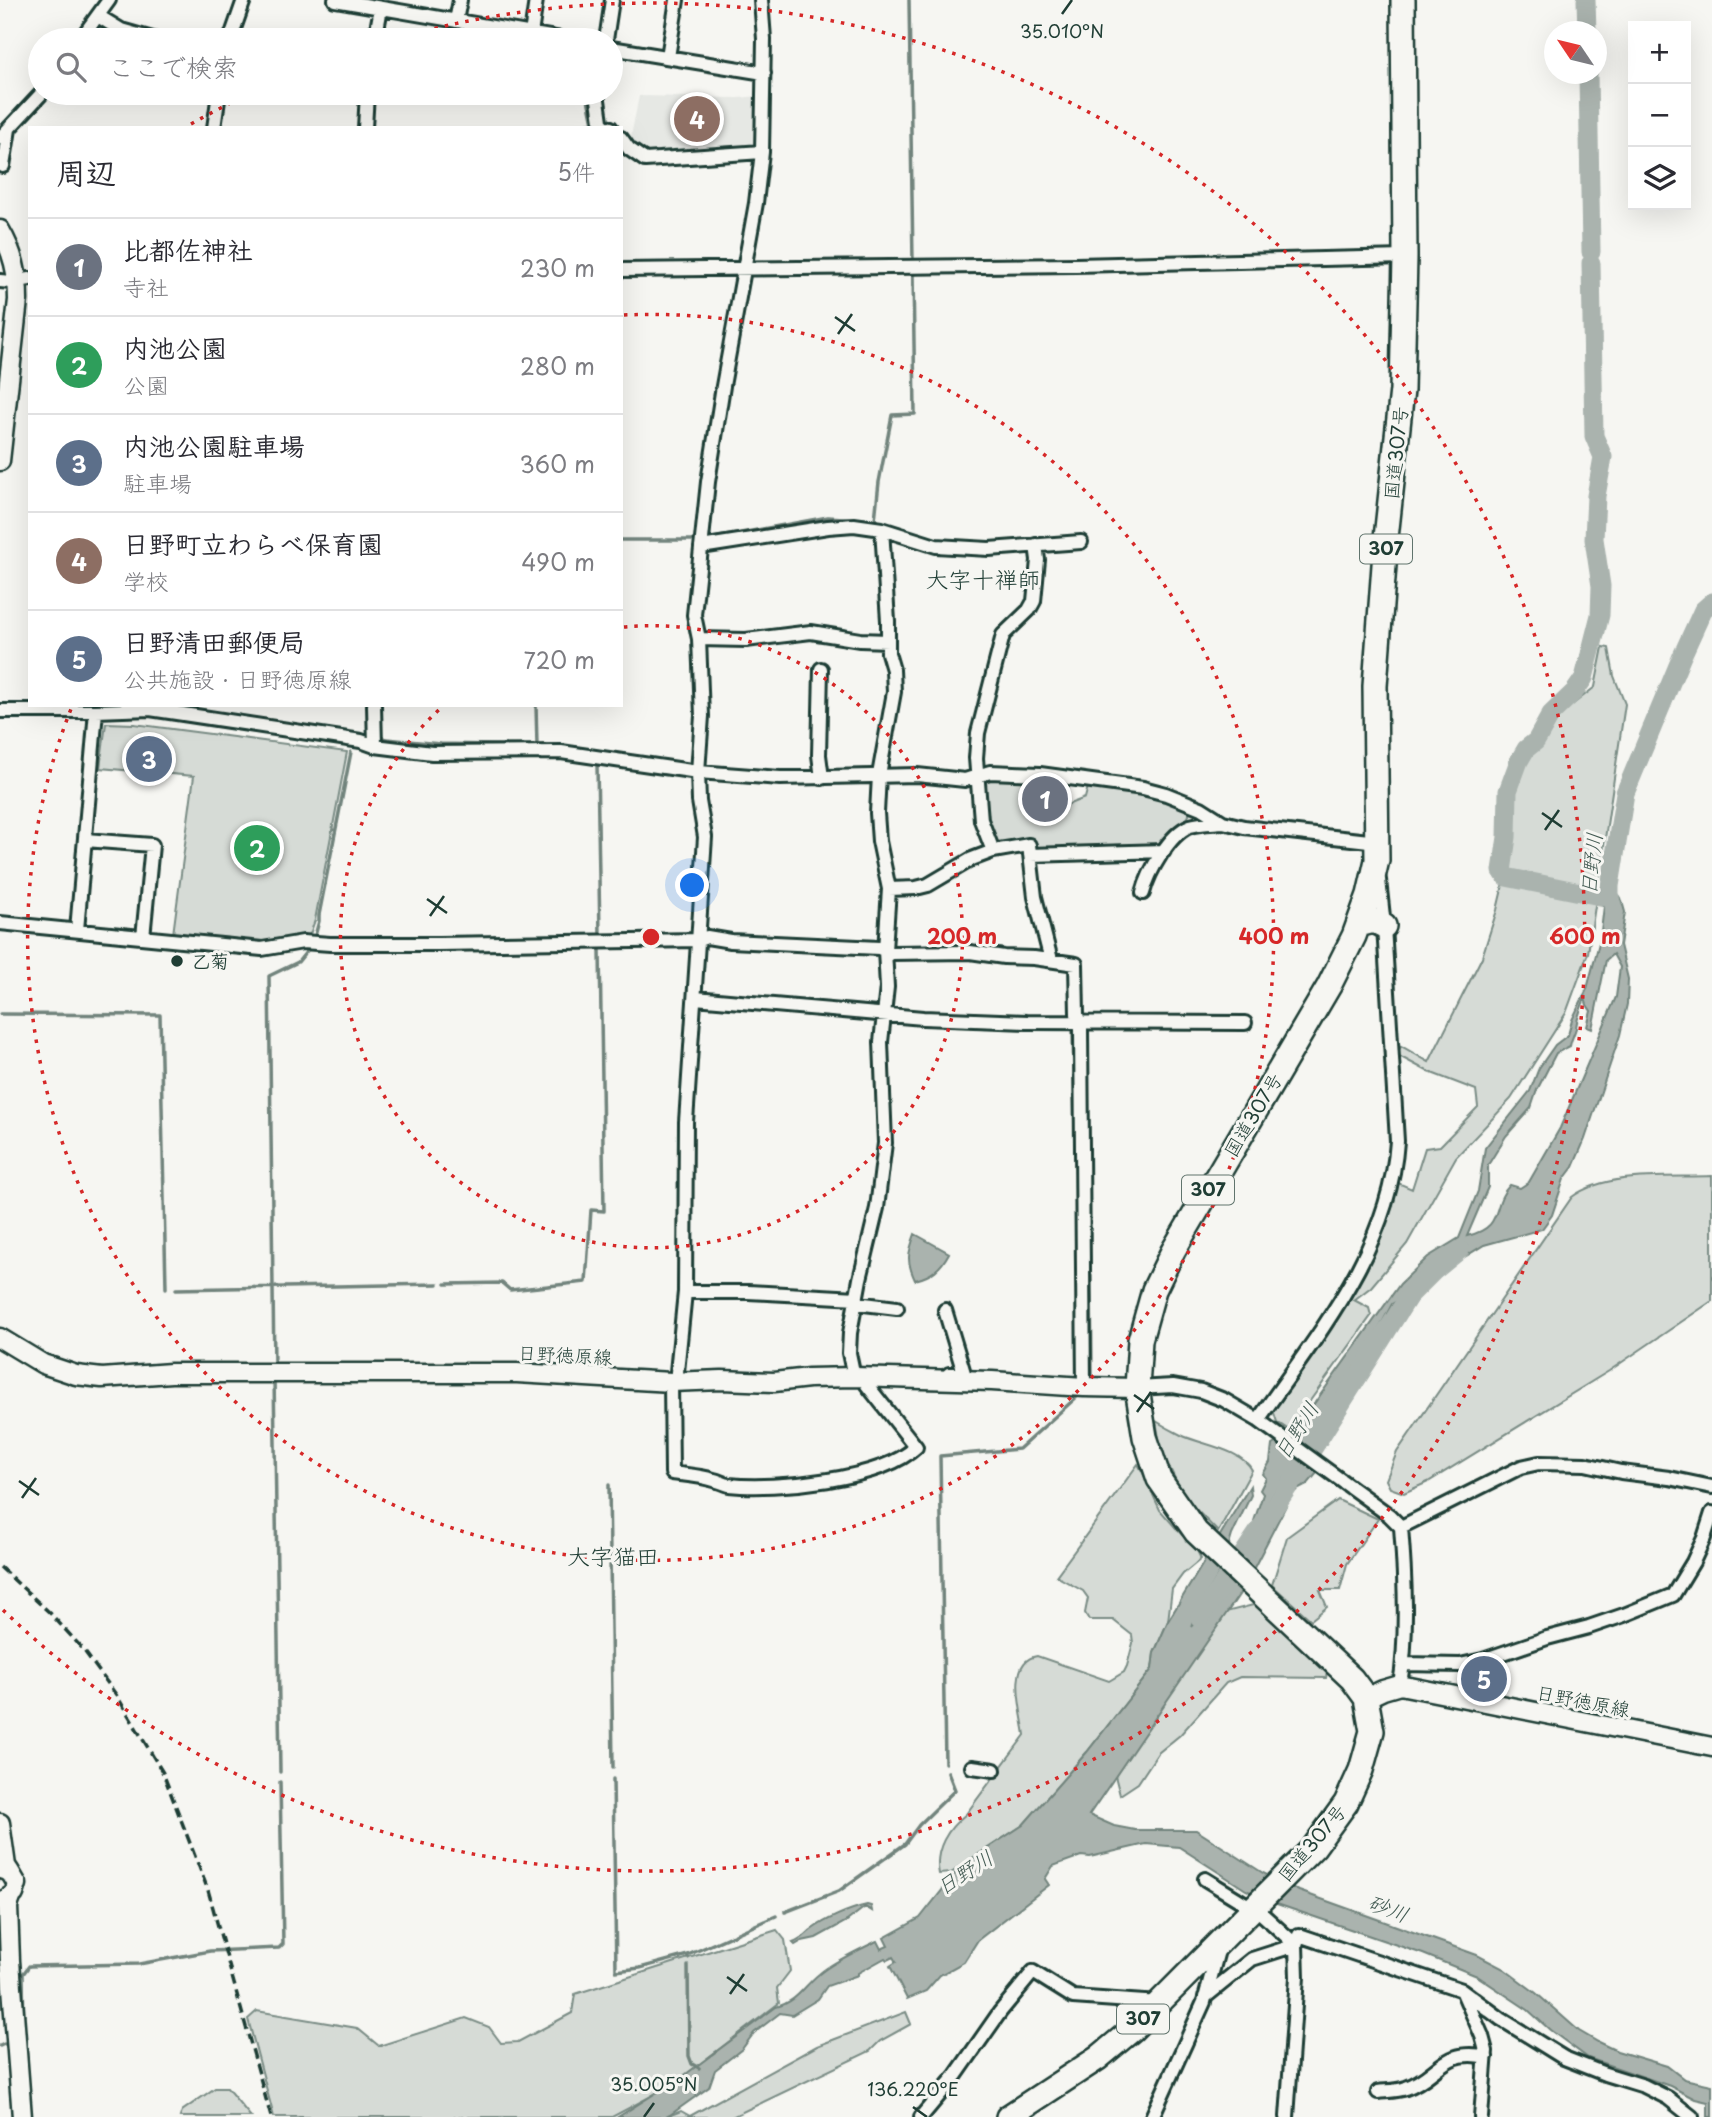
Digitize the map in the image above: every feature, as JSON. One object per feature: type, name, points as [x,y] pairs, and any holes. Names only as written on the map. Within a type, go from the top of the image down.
[{"type":"highway","name":"国道307号","points":[[1008,2117],[1098,2058],[1133,2029],[1259,1908],[1314,1847],[1346,1803],[1361,1770],[1372,1731],[1366,1698],[1352,1679],[1196,1532],[1159,1479],[1145,1437],[1137,1388],[1140,1340],[1154,1290],[1173,1251],[1329,986],[1369,895],[1377,851],[1375,686],[1402,390],[1405,257],[1403,0]]},
{"type":"highway","points":[[1358,925],[1374,921],[1384,926]]},
{"type":"main road","points":[[0,230],[9,245],[16,280],[4,376],[0,461]]},
{"type":"main road","name":"日野徳原線","points":[[0,1338],[43,1364],[76,1375],[102,1378],[171,1373],[517,1373],[674,1382],[774,1382],[860,1377],[1137,1388]]},
{"type":"main road","points":[[1366,1698],[1400,1685]]},
{"type":"main road","name":"日野徳原線","points":[[1400,1685],[1712,1747]]},
{"type":"main road","points":[[0,1823],[5,1871],[17,1884],[6,1900],[22,2117]]},
{"type":"main road","points":[[0,1919],[10,1961]]},
{"type":"street","points":[[89,28],[109,0]]},
{"type":"street","points":[[234,28],[244,0]]},
{"type":"street","points":[[335,0],[385,6],[496,28]]},
{"type":"street","points":[[456,21],[460,0]]},
{"type":"street","points":[[532,28],[536,0]]},
{"type":"street","points":[[608,28],[612,0]]},
{"type":"street","points":[[668,57],[677,0]]},
{"type":"street","points":[[761,0],[764,74],[762,152],[757,203],[723,386],[694,615],[699,639],[702,716],[699,801],[705,838],[685,1153],[685,1292],[674,1382],[672,1473],[713,1479],[728,1485],[819,1483],[882,1467],[916,1447],[860,1377],[849,1353],[850,1333],[877,1208],[885,1143],[881,1042],[887,987],[885,950],[889,889],[879,841],[877,813],[879,775],[894,692],[893,670],[888,653],[882,529]]},
{"type":"street","points":[[379,28],[385,6]]},
{"type":"street","points":[[98,16],[118,28]]},
{"type":"street","points":[[623,50],[764,74]]},
{"type":"street","points":[[3,166],[4,133],[31,105]]},
{"type":"street","points":[[214,126],[217,105]]},
{"type":"street","points":[[365,126],[366,105]]},
{"type":"street","points":[[599,105],[604,126]]},
{"type":"street","points":[[623,141],[629,149],[645,160],[762,152]]},
{"type":"street","points":[[623,270],[1076,265],[1405,257]]},
{"type":"street","points":[[701,547],[854,525],[882,529],[936,546],[989,549],[1082,542]]},
{"type":"street","points":[[993,851],[981,820],[976,758],[978,733],[1003,635],[1029,610],[1034,601],[1038,560],[1036,545]]},
{"type":"street","points":[[699,639],[746,640],[811,632],[860,640],[888,640]]},
{"type":"street","points":[[821,669],[819,755],[822,778]]},
{"type":"street","points":[[374,707],[375,746]]},
{"type":"street","points":[[0,711],[150,709],[432,753],[561,752],[698,772],[780,778],[917,775],[965,780],[989,772],[1020,773],[1143,788],[1201,808],[1223,822],[1377,851],[1384,926],[1395,1162],[1379,1224],[1366,1256],[1336,1307],[1258,1420]]},
{"type":"street","points":[[77,930],[96,711]]},
{"type":"street","points":[[1143,893],[1146,881],[1172,839],[1188,827],[1223,822]]},
{"type":"street","points":[[85,840],[152,845],[143,937]]},
{"type":"street","points":[[889,889],[928,885],[972,859],[993,851],[1029,845],[1035,897],[1051,960]]},
{"type":"street","points":[[1030,855],[1164,851]]},
{"type":"street","points":[[0,923],[262,949],[303,942],[438,944],[699,940],[707,937],[731,941],[878,948],[890,953],[970,952],[1076,964],[1077,1014],[1081,1029],[1084,1387]]},
{"type":"street","points":[[695,998],[936,1019],[1245,1023]]},
{"type":"street","points":[[685,1292],[748,1292],[857,1301],[897,1308]]},
{"type":"street","points":[[936,1380],[937,1374],[964,1373],[945,1310]]},
{"type":"street","points":[[1137,1388],[1173,1386],[1201,1391],[1224,1400],[1274,1431],[1389,1515],[1401,1527],[1405,1580],[1404,1664],[1400,1685]]},
{"type":"street","points":[[1401,1527],[1521,1467],[1539,1463],[1585,1464],[1712,1487]]},
{"type":"street","points":[[1404,1664],[1460,1665],[1483,1660],[1546,1637],[1589,1628],[1673,1595],[1693,1562],[1712,1513]]},
{"type":"street","points":[[972,1767],[994,1770]]},
{"type":"street","points":[[1205,1879],[1259,1908],[1298,1940],[1462,1990],[1501,2019],[1564,2058],[1644,2086],[1668,2098],[1692,2117]]},
{"type":"street","points":[[1205,1997],[1252,1959],[1298,1940]]},
{"type":"street","points":[[1287,2117],[1298,1940]]},
{"type":"street","points":[[1152,2117],[1205,1997],[1220,1943]]},
{"type":"street","points":[[921,2117],[1033,1972],[1073,1997],[1159,2003]]},
{"type":"street","points":[[1462,1990],[1482,2036],[1486,2057],[1481,2117]]},
{"type":"street","points":[[1378,2092],[1406,2088],[1456,2057],[1470,2053],[1486,2057]]},
{"type":"shaded area","points":[[639,96],[758,96],[760,147],[648,156],[630,141]]},
{"type":"shaded area","points":[[1603,647],[1609,648],[1614,676],[1625,704],[1588,953],[1566,1013],[1511,1099],[1456,1157],[1407,1244],[1371,1287],[1354,1300],[1369,1308],[1371,1316],[1289,1430],[1277,1422],[1273,1410],[1378,1238],[1396,1182],[1412,1189],[1425,1148],[1440,1146],[1478,1107],[1476,1090],[1429,1072],[1397,1055],[1401,1046],[1429,1062],[1482,957],[1497,910],[1511,851],[1514,790],[1527,753],[1544,741],[1558,716],[1595,687]]},
{"type":"shaded area","points":[[106,723],[134,724],[347,752],[315,920],[309,937],[265,943],[173,934],[194,776],[100,768]]},
{"type":"shaded area","points":[[1050,777],[1047,788],[1031,793],[1035,813],[1046,813],[1085,798],[1089,783],[1143,791],[1192,806],[1185,826],[1161,846],[1035,851],[996,848],[984,820],[980,778]]},
{"type":"shaded area","points":[[1712,1176],[1712,1301],[1609,1371],[1428,1482],[1404,1493],[1390,1488],[1386,1480],[1397,1452],[1572,1197],[1603,1183],[1621,1179]]},
{"type":"shaded area","points":[[1156,1421],[1181,1435],[1230,1452],[1247,1463],[1252,1470],[1218,1532],[1184,1497],[1161,1450]]},
{"type":"shaded area","points":[[1138,1464],[1160,1510],[1182,1535],[1194,1544],[1201,1559],[1183,1574],[1172,1589],[1168,1621],[1154,1653],[1152,1669],[1087,1752],[1023,1825],[951,1873],[939,1874],[939,1856],[948,1833],[966,1814],[1025,1735],[1018,1689],[1022,1667],[1027,1660],[1037,1656],[1109,1681],[1124,1672],[1127,1666],[1133,1643],[1132,1635],[1113,1620],[1089,1620],[1085,1613],[1088,1598],[1083,1591],[1056,1576]]},
{"type":"shaded area","points":[[1338,1500],[1378,1519],[1347,1564],[1340,1590],[1320,1590],[1327,1607],[1311,1620],[1272,1585],[1287,1537]]},
{"type":"shaded area","points":[[1257,1604],[1328,1665],[1326,1678],[1240,1677],[1226,1683],[1180,1735],[1158,1753],[1138,1783],[1120,1795],[1113,1768],[1210,1616]]},
{"type":"shaded area","points":[[777,1930],[785,1940],[790,1971],[777,1988],[779,2003],[674,2084],[612,2117],[274,2117],[248,2019],[257,2011],[357,2028],[379,2046],[466,2018],[489,2027],[501,2043],[518,2042],[572,2013],[575,1994]]},
{"type":"shaded area","points":[[906,2012],[911,2024],[880,2041],[870,2051],[732,2117],[666,2117],[681,2111],[690,2116],[817,2046]]},
{"type":"shaded area","points":[[215,2088],[227,2088],[251,2117],[180,2117],[182,2111]]},
{"type":"water","points":[[1608,873],[1612,873],[1613,886],[1621,898],[1625,912],[1620,945],[1628,979],[1627,1004],[1620,1035],[1585,1139],[1573,1167],[1564,1179],[1552,1215],[1542,1229],[1484,1245],[1466,1256],[1433,1269],[1392,1304],[1321,1432],[1318,1451],[1322,1461],[1317,1473],[1307,1485],[1293,1492],[1243,1589],[1089,1815],[1114,1826],[1135,1830],[1196,1830],[1263,1873],[1299,1891],[1477,1955],[1504,1969],[1579,2031],[1598,2042],[1617,2051],[1667,2066],[1684,2079],[1712,2085],[1712,2117],[1708,2117],[1708,2102],[1588,2058],[1528,2010],[1477,1976],[1423,1954],[1271,1902],[1246,1890],[1179,1847],[1146,1844],[1090,1857],[1081,1856],[1053,1866],[1045,1879],[1049,1885],[978,1940],[964,1962],[940,1975],[926,1991],[907,1999],[890,1966],[896,1962],[893,1957],[887,1960],[885,1958],[858,1975],[827,1986],[818,1999],[792,2015],[780,2013],[754,2033],[742,2049],[715,2070],[709,2087],[670,2115],[618,2117],[686,2074],[776,2007],[790,2001],[832,1965],[877,1941],[881,1949],[888,1946],[884,1938],[920,1918],[962,1865],[1023,1825],[1087,1752],[1152,1669],[1154,1653],[1168,1621],[1250,1486],[1251,1495],[1232,1535],[1222,1569],[1195,1614],[1191,1627],[1231,1575],[1256,1533],[1254,1521],[1263,1494],[1260,1490],[1266,1478],[1263,1474],[1270,1462],[1272,1445],[1293,1433],[1400,1284],[1428,1257],[1459,1238],[1478,1191],[1485,1148],[1530,1091],[1539,1068],[1555,1045],[1568,1035],[1587,989],[1600,939]],"holes":[[[1613,954],[1620,967],[1616,997],[1560,1128],[1529,1182],[1520,1188],[1510,1185],[1500,1200],[1496,1215],[1487,1227],[1467,1236],[1488,1187],[1488,1165],[1506,1136],[1531,1108],[1556,1053],[1570,1046],[1585,998],[1591,1011],[1587,1027],[1592,1029],[1606,960]],[[1289,1480],[1291,1489],[1265,1527],[1262,1521],[1271,1498],[1283,1483]]]},
{"type":"water","points":[[915,1234],[949,1253],[935,1271],[915,1280],[909,1257]]},
{"type":"water","points":[[867,1905],[871,1906],[872,1911],[865,1907],[847,1921],[816,1938],[795,1945],[793,1943],[831,1918]]},
{"type":"waterway","points":[[909,0],[913,262]]},
{"type":"waterway","points":[[1586,0],[1587,21]]},
{"type":"waterway","points":[[1588,84],[1591,252]]},
{"type":"waterway","points":[[575,126],[593,123],[589,105]]},
{"type":"waterway","points":[[1591,263],[1594,436],[1603,457],[1596,496],[1594,539],[1601,586],[1600,615],[1584,678],[1575,691],[1551,714],[1536,741],[1526,749],[1519,761],[1508,791],[1507,837],[1502,871],[1506,877],[1610,898]]},
{"type":"waterway","points":[[708,539],[828,517],[875,520],[879,482],[892,415],[915,414],[913,272]]},
{"type":"waterway","points":[[623,540],[696,540]]},
{"type":"waterway","name":"日野川","points":[[1610,898],[1625,793],[1682,656],[1703,610],[1712,602]]},
{"type":"waterway","points":[[379,736],[441,744],[537,746],[536,707]]},
{"type":"waterway","points":[[315,936],[351,752]]},
{"type":"waterway","points":[[597,764],[600,935]]},
{"type":"waterway","points":[[274,1366],[269,976],[298,962],[310,947]]},
{"type":"waterway","points":[[446,1284],[502,1283],[510,1290],[586,1282],[591,1210],[604,1211],[600,950]]},
{"type":"waterway","points":[[0,1014],[160,1015],[166,1288]]},
{"type":"waterway","points":[[1073,1029],[1077,1226]]},
{"type":"waterway","name":"日野川","points":[[1200,1618],[1297,1474],[1409,1296],[1460,1250]]},
{"type":"waterway","points":[[1088,1272],[1091,1275],[1092,1379]]},
{"type":"waterway","points":[[176,1289],[438,1284]]},
{"type":"waterway","points":[[274,1377],[280,1772]]},
{"type":"waterway","points":[[945,1763],[940,1456],[1019,1449],[1079,1395]]},
{"type":"waterway","points":[[609,1485],[613,1767]]},
{"type":"waterway","points":[[785,1912],[839,1891],[905,1844],[919,1825],[955,1790],[948,1772]]},
{"type":"waterway","points":[[613,1779],[616,1971],[640,1968],[688,1955]]},
{"type":"waterway","points":[[24,2038],[23,1974],[29,1966],[139,1964],[210,1951],[279,1948],[283,1944],[280,1782]]},
{"type":"waterway","points":[[688,1958],[688,1955],[776,1916]]},
{"type":"waterway","points":[[688,1966],[689,2056],[692,2064],[699,2068]]},
{"type":"waterway","points":[[0,2046],[4,2044]]},
{"type":"railway","points":[[0,1567],[50,1613],[82,1648],[117,1696],[163,1773],[208,1890],[271,2117]]},
{"type":"place","name":"日野町立わらべ保育園","points":[[697,119]]},
{"type":"place","name":"内池公園駐車場","points":[[149,759]]},
{"type":"place","name":"比都佐神社","points":[[1045,799]]},
{"type":"place","name":"内池公園","points":[[257,848]]},
{"type":"place","name":"乙菊","points":[[177,961]]},
{"type":"place","name":"日野清田郵便局","points":[[1484,1679]]},
{"type":"district","name":"大字十禅師","points":[[983,580]]},
{"type":"district","name":"大字猫田","points":[[613,1557]]},
{"type":"water label","name":"砂川","points":[[1388,1909]]}]
